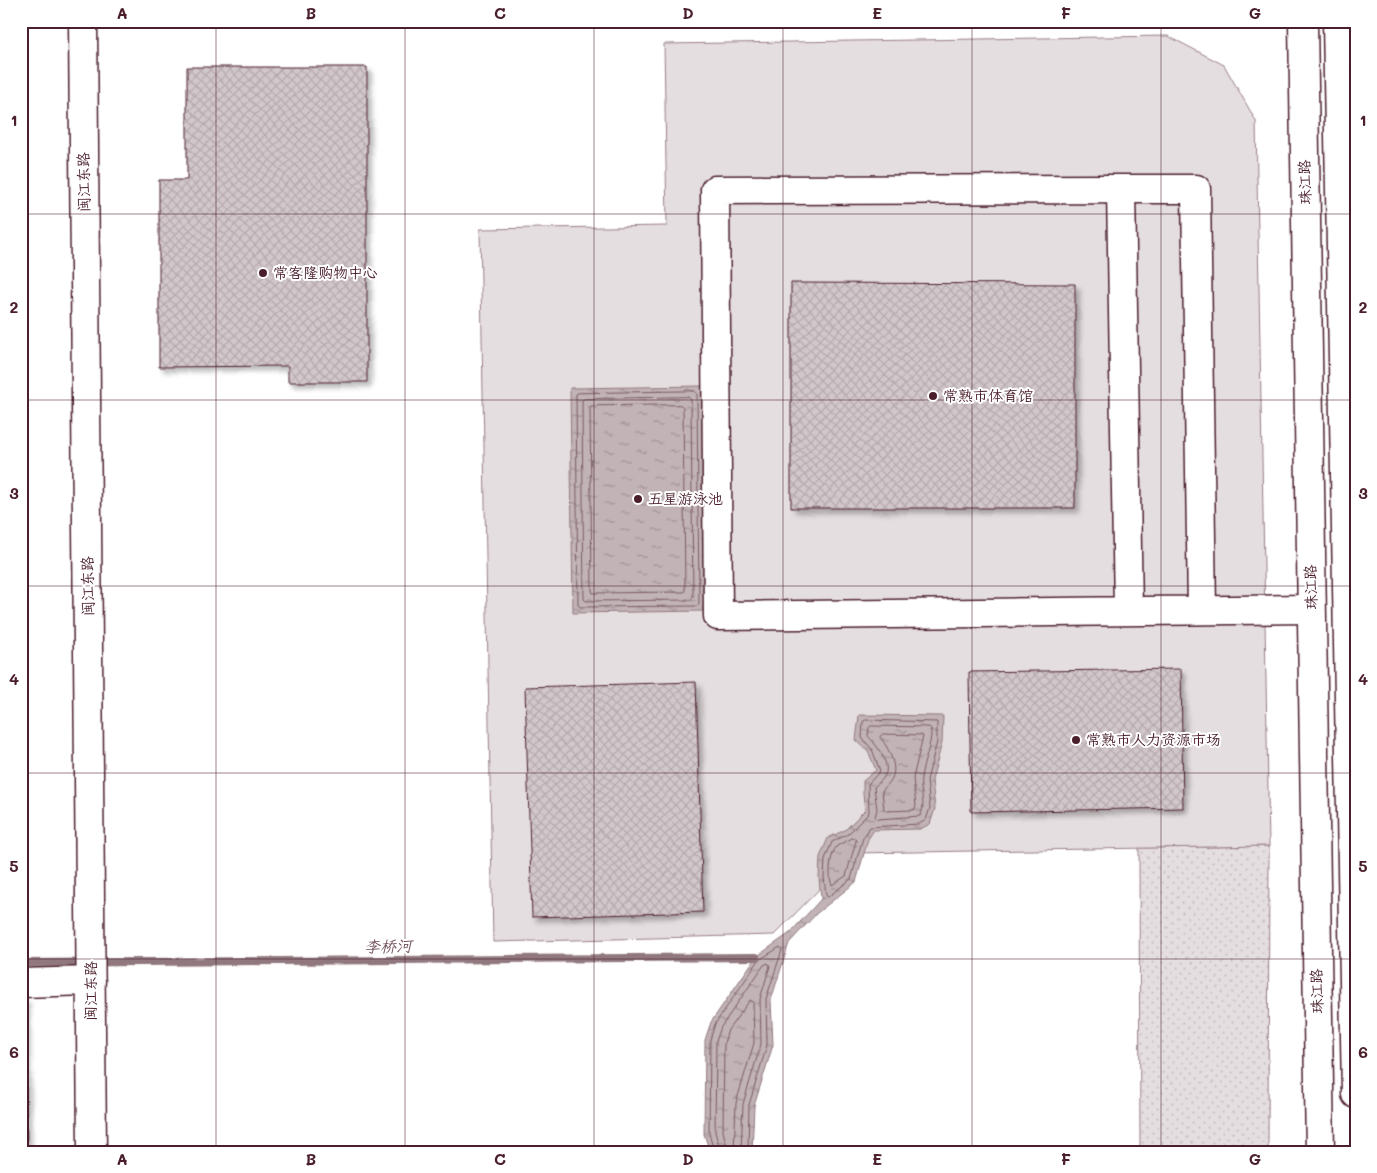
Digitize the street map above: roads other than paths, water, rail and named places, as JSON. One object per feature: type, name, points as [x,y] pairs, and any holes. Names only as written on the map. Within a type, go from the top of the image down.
[{"type":"main road","name":"闽江东路","points":[[83,21],[92,1152]]},
{"type":"main road","name":"珠江路","points":[[1303,21],[1320,1152]]},
{"type":"main road","points":[[1337,21],[1349,343],[1356,1094]]},
{"type":"main road","points":[[1121,189],[1128,610]]},
{"type":"main road","points":[[1202,610],[1196,189],[716,190],[718,616],[1312,609]]},
{"type":"main road","points":[[21,984],[91,982]]},
{"type":"water","name":"五星游泳池","points":[[702,386],[705,611],[573,613],[570,388]]},
{"type":"water","points":[[859,715],[943,716],[942,743],[932,780],[935,809],[930,824],[920,829],[874,830],[868,839],[856,882],[817,913],[789,943],[771,1000],[773,1045],[754,1106],[752,1152],[710,1152],[704,1134],[705,1040],[711,1022],[756,957],[790,933],[821,899],[820,857],[828,838],[845,830],[865,810],[863,781],[876,770],[868,751],[856,740]]},
{"type":"waterway","name":"李桥河","points":[[21,963],[756,957]]},
{"type":"place","name":"常客隆购物中心","points":[[263,273]]},
{"type":"place","name":"常熟市体育馆","points":[[933,396]]},
{"type":"place","name":"五星游泳池","points":[[638,499]]},
{"type":"place","name":"常熟市人力资源市场","points":[[1076,740]]}]
